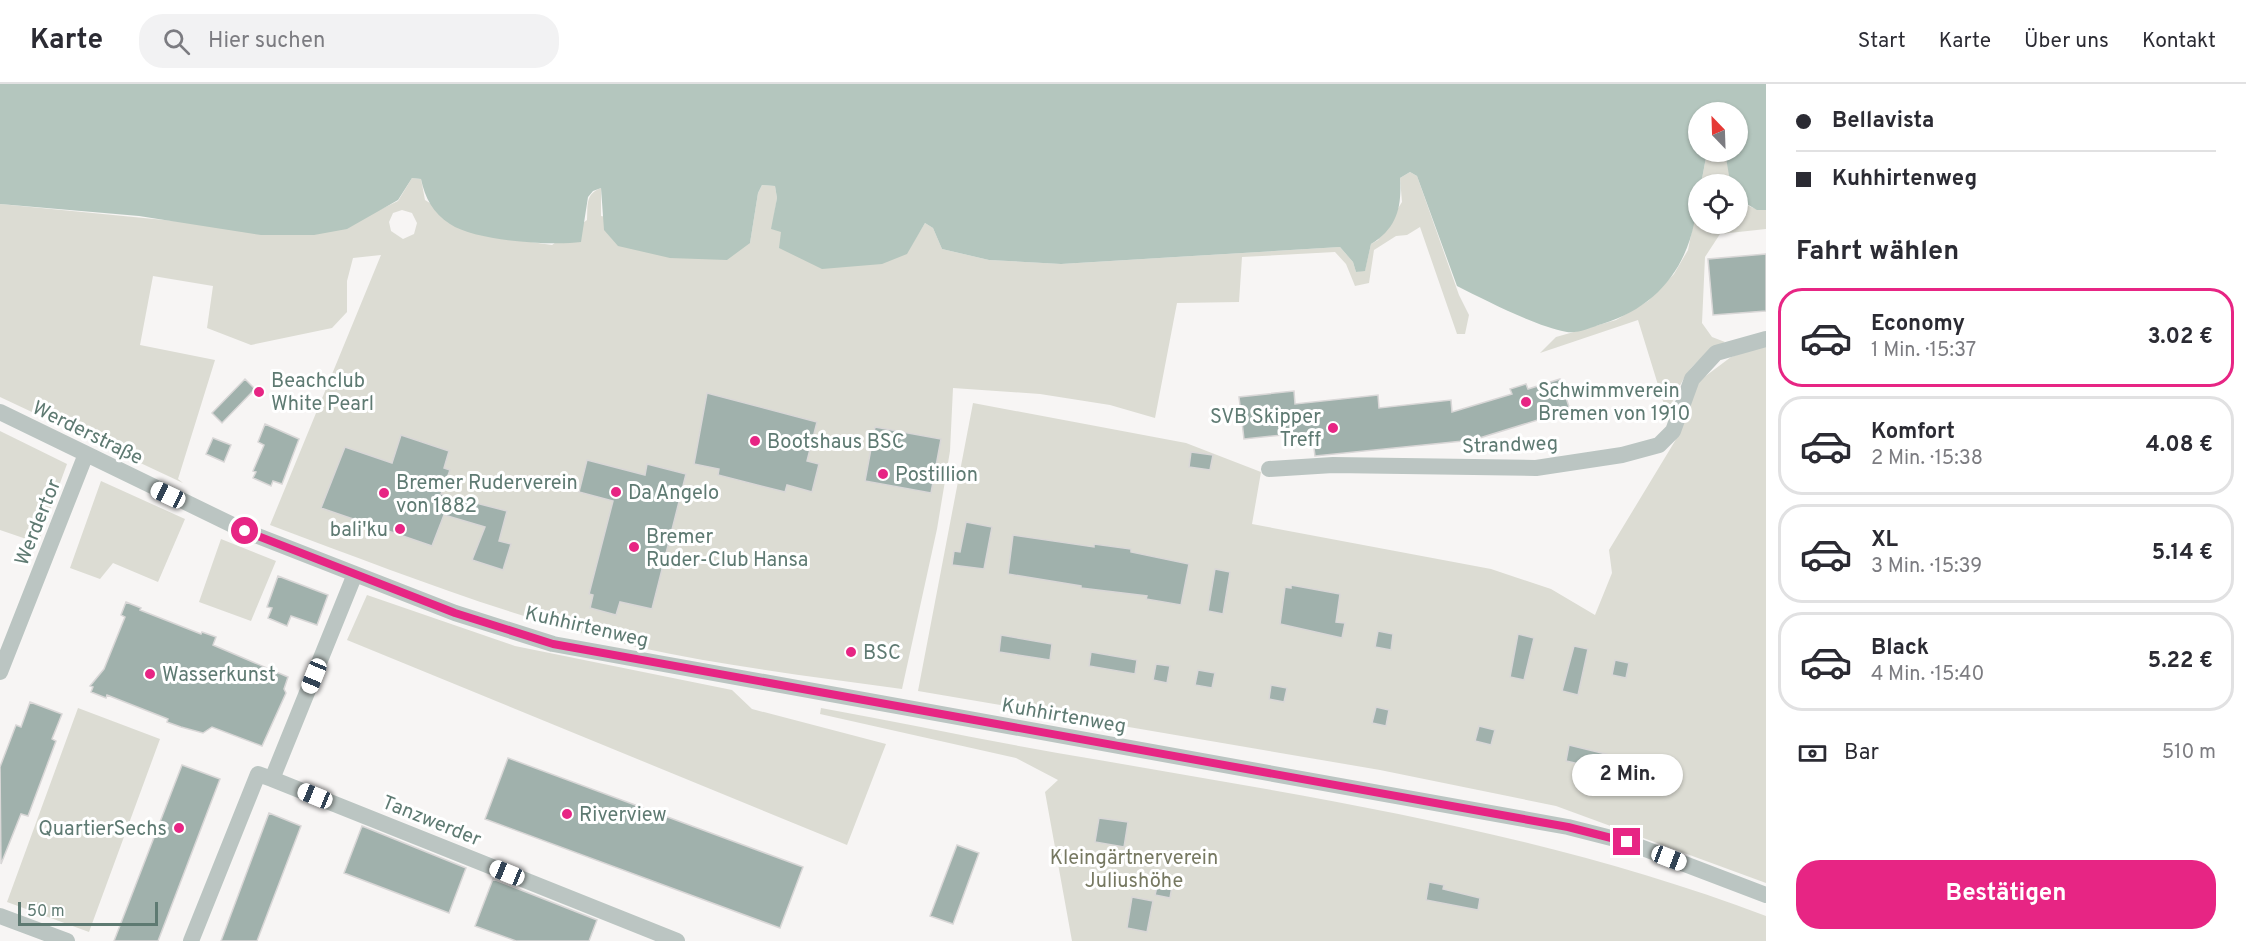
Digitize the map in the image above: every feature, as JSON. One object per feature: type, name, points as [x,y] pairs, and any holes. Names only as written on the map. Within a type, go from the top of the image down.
[{"type":"street","name":"Strandweg","points":[[1269,468],[1333,465],[1536,468],[1622,455],[1659,445],[1673,431],[1692,379],[1716,353],[1766,339]]},
{"type":"street","name":"Werderstraße","points":[[0,412],[245,531],[355,574]]},
{"type":"street","name":"Werdertor","points":[[0,672],[86,454]]},
{"type":"street","points":[[192,941],[258,774],[272,779],[355,574]]},
{"type":"street","name":"Kuhhirtenweg","points":[[355,574],[455,613],[553,644],[1568,827],[1627,842],[1766,895]]},
{"type":"street","name":"Tanzwerder","points":[[272,779],[677,941]]},
{"type":"street","points":[[0,916],[67,941]]},
{"type":"green space","points":[[1705,162],[1727,162],[1730,174],[1703,174]]},
{"type":"green space","points":[[1410,172],[1417,176],[1459,295],[1469,315],[1465,334],[1457,334],[1420,227],[1407,235],[1396,236],[1374,250],[1369,283],[1355,286],[1346,264],[1335,252],[1242,257],[1239,302],[1177,303],[1155,418],[1110,405],[1040,394],[953,388],[950,451],[937,529],[902,689],[703,660],[590,635],[497,608],[270,525],[381,255],[353,258],[347,281],[347,312],[332,328],[251,345],[207,328],[213,286],[153,276],[140,345],[215,360],[178,479],[183,483],[0,397],[0,204],[185,222],[377,211],[398,201],[412,178],[421,179],[425,200],[482,235],[552,245],[587,220],[590,197],[592,193],[601,188],[601,216],[750,243],[758,193],[762,185],[775,186],[777,198],[772,229],[906,254],[925,223],[933,228],[942,249],[989,260],[1061,264],[1340,247],[1353,262],[1356,272],[1365,270],[1371,244],[1378,240],[1402,202],[1400,178]],"holes":[[[402,210],[412,213],[417,223],[414,234],[403,239],[391,231],[389,222],[393,213]]]},
{"type":"green space","points":[[1748,205],[1766,210],[1766,229],[1748,231]]},
{"type":"green space","points":[[1691,234],[1720,234],[1705,257],[1702,323],[1712,337],[1725,342],[1702,358],[1688,372],[1667,414],[1638,320],[1540,353],[1556,337],[1616,320],[1648,301],[1674,274],[1688,250]]},
{"type":"green space","points":[[1766,345],[1766,883],[1556,806],[1380,770],[918,691],[973,403],[1186,443],[1261,472],[1252,524],[1491,569],[1551,589],[1595,615],[1612,573],[1609,550],[1675,441],[1699,381],[1731,357]]},
{"type":"green space","points":[[0,431],[67,464],[38,543],[0,530]]},
{"type":"green space","points":[[101,481],[185,519],[158,582],[113,563],[100,579],[70,568]]},
{"type":"green space","points":[[221,539],[276,561],[251,621],[199,602]]},
{"type":"green space","points":[[367,595],[515,646],[732,690],[752,709],[886,744],[847,845],[347,640]]},
{"type":"green space","points":[[78,708],[160,739],[89,932],[7,902]]},
{"type":"green space","name":"Kleingärtnerverein Juliushöhe","points":[[821,708],[1029,748],[1268,789],[1520,841],[1685,887],[1766,916],[1766,941],[1072,941],[1045,792],[1058,780],[1016,758],[820,714]]},
{"type":"shaded area","points":[[0,84],[1766,84],[1766,210],[1757,210],[1748,205],[1748,174],[1729,174],[1727,162],[1748,162],[1748,102],[1688,102],[1688,162],[1705,162],[1703,174],[1688,174],[1688,234],[1691,234],[1675,272],[1645,303],[1625,315],[1584,330],[1571,332],[1554,329],[1526,319],[1457,286],[1417,176],[1410,172],[1400,178],[1399,207],[1392,224],[1380,238],[1371,244],[1365,271],[1356,272],[1353,262],[1340,247],[1061,264],[989,260],[942,249],[933,228],[925,223],[907,254],[882,264],[822,269],[779,248],[781,232],[771,229],[777,198],[775,186],[762,185],[758,193],[750,243],[727,260],[670,258],[618,246],[604,230],[601,188],[593,191],[588,197],[581,242],[568,243],[514,241],[462,230],[450,224],[434,210],[427,199],[421,179],[412,178],[398,200],[347,229],[314,235],[261,235],[139,216],[0,204]]},
{"type":"building","points":[[1766,254],[1766,311],[1713,315],[1708,259]]},
{"type":"building","points":[[245,379],[255,389],[222,423],[212,413]]},
{"type":"building","points":[[1560,379],[1570,410],[1473,440],[1315,456],[1312,432],[1244,439],[1239,397],[1294,391],[1295,404],[1378,395],[1379,408],[1451,400],[1452,412],[1512,394],[1510,389],[1526,384],[1528,389]]},
{"type":"building","name":"Bootshaus BSC","points":[[707,393],[817,422],[807,461],[819,464],[812,492],[787,485],[785,492],[718,475],[719,469],[694,464]]},
{"type":"building","points":[[265,424],[299,439],[282,484],[273,481],[271,486],[253,478],[256,472],[253,471],[264,445],[258,442]]},
{"type":"building","points":[[875,427],[941,439],[931,493],[865,481]]},
{"type":"building","name":"Bremer Ruderverein von 1882","points":[[401,435],[449,451],[444,468],[450,470],[441,494],[507,511],[499,541],[511,544],[503,570],[472,560],[485,527],[444,515],[432,546],[321,508],[345,447],[392,463]]},
{"type":"building","points":[[213,438],[231,445],[224,462],[206,454]]},
{"type":"building","points":[[1191,452],[1213,455],[1210,470],[1189,467]]},
{"type":"building","name":"Bremer Ruder-Club Hansa","points":[[587,460],[645,475],[647,464],[686,474],[652,609],[620,602],[616,615],[590,608],[593,595],[589,594],[613,501],[579,492]]},
{"type":"building","points":[[966,522],[992,527],[984,569],[952,565],[954,551],[960,552]]},
{"type":"building","points":[[1013,535],[1094,547],[1094,544],[1131,549],[1131,552],[1189,564],[1181,605],[1146,599],[1147,596],[1081,588],[1081,586],[1008,574]]},
{"type":"building","points":[[1215,569],[1230,572],[1223,614],[1208,611]]},
{"type":"building","points":[[278,576],[328,595],[317,625],[291,616],[287,626],[268,618],[272,608],[267,607]]},
{"type":"building","points":[[1291,585],[1340,594],[1336,622],[1345,623],[1342,638],[1280,624],[1285,587],[1291,588]]},
{"type":"building","name":"Wasserkunst","points":[[126,602],[141,608],[140,610],[201,634],[202,632],[216,637],[213,645],[288,677],[284,689],[286,693],[262,746],[212,727],[203,733],[181,727],[167,722],[168,719],[107,695],[106,698],[91,692],[93,687],[90,686],[104,669],[125,617],[121,615]]},
{"type":"building","points":[[1378,631],[1393,634],[1391,650],[1375,647]]},
{"type":"building","points":[[1518,634],[1534,638],[1524,680],[1510,677]]},
{"type":"building","points":[[1001,635],[1052,644],[1050,660],[999,652]]},
{"type":"building","points":[[1574,646],[1588,649],[1578,695],[1562,691]]},
{"type":"building","points":[[1091,652],[1137,660],[1135,674],[1089,666]]},
{"type":"building","points":[[1615,660],[1629,663],[1626,678],[1612,675]]},
{"type":"building","points":[[1156,664],[1170,666],[1167,683],[1153,680]]},
{"type":"building","points":[[1198,670],[1215,673],[1212,688],[1195,685]]},
{"type":"building","points":[[1271,685],[1287,688],[1284,702],[1269,699]]},
{"type":"building","points":[[30,702],[62,714],[52,739],[56,741],[28,816],[21,814],[1,864],[0,767],[16,725],[21,727]]},
{"type":"building","points":[[1376,707],[1389,710],[1386,726],[1372,723]]},
{"type":"building","points":[[1479,726],[1495,730],[1491,745],[1475,741]]},
{"type":"building","points":[[1569,745],[1614,756],[1610,771],[1566,761]]},
{"type":"building","points":[[508,758],[803,867],[780,928],[485,819]]},
{"type":"building","name":"QuartierSechs","points":[[182,765],[220,779],[158,941],[114,941]]},
{"type":"building","points":[[269,813],[301,826],[257,941],[221,941]]},
{"type":"building","name":"Kleingärtnerverein Juliushöhe","points":[[1099,818],[1128,822],[1124,847],[1095,842]]},
{"type":"building","points":[[362,826],[466,868],[449,913],[344,873]]},
{"type":"building","points":[[957,845],[979,853],[953,924],[930,916]]},
{"type":"building","points":[[1159,878],[1173,881],[1170,898],[1155,895]]},
{"type":"building","points":[[493,879],[597,920],[589,941],[516,941],[475,926]]},
{"type":"building","points":[[1429,882],[1444,885],[1443,889],[1480,898],[1478,910],[1426,900]]},
{"type":"building","points":[[1132,897],[1153,901],[1147,932],[1127,928]]},
{"type":"place","name":"Beachclub White Pearl","points":[[259,392]]},
{"type":"place","name":"Schwimmverein Bremen von 1910","points":[[1526,402]]},
{"type":"place","name":"SVB Skipper Treff","points":[[1333,428]]},
{"type":"place","name":"Bootshaus BSC","points":[[755,441]]},
{"type":"place","name":"Postillion","points":[[883,474]]},
{"type":"place","name":"Da Angelo","points":[[616,492]]},
{"type":"place","name":"Bremer Ruderverein von 1882","points":[[384,493]]},
{"type":"place","name":"bali'ku","points":[[400,529]]},
{"type":"place","name":"Bremer Ruder-Club Hansa","points":[[634,547]]},
{"type":"place","name":"BSC","points":[[851,652]]},
{"type":"place","name":"Wasserkunst","points":[[150,674]]},
{"type":"place","name":"Riverview","points":[[567,814]]},
{"type":"place","name":"QuartierSechs","points":[[179,828]]},
{"type":"route","points":[[245,531],[455,613],[553,644],[1568,827],[1627,842]]}]
